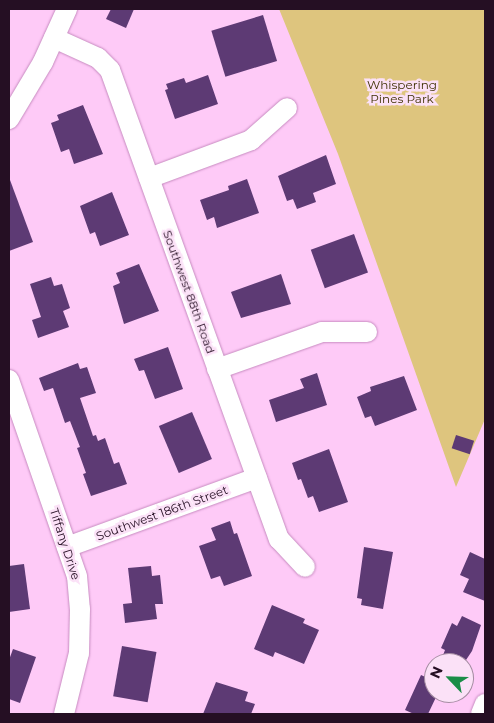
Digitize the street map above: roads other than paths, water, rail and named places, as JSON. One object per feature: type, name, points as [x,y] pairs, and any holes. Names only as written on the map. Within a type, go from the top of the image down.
[{"type":"street","points":[[9,118],[33,81],[67,9]]},
{"type":"street","name":"Southwest 88th Road","points":[[54,38],[98,58],[110,70],[278,539],[305,567]]},
{"type":"street","points":[[149,178],[251,140],[287,108]]},
{"type":"street","points":[[217,368],[322,332],[366,332]]},
{"type":"street","name":"Tiffany Drive","points":[[9,380],[76,576],[81,634],[76,674],[64,714]]},
{"type":"street","name":"Southwest 186th Street","points":[[67,547],[257,478]]},
{"type":"street","points":[[481,714],[485,704]]},
{"type":"park label","name":"Whispering Pines Park","points":[[402,92]]}]
